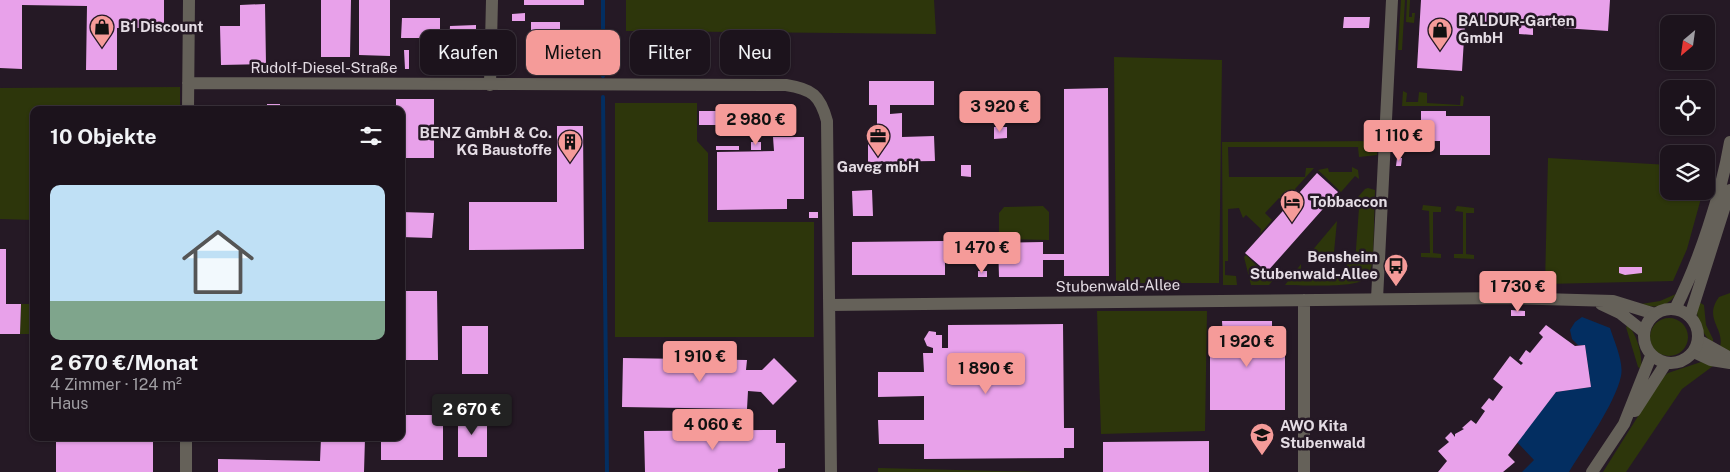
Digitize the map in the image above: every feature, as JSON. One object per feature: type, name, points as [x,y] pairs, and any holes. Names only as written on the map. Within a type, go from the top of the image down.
[{"type":"street","points":[[188,106],[189,0]]},
{"type":"street","points":[[490,84],[492,0]]},
{"type":"street","points":[[1377,299],[1392,0]]},
{"type":"street","name":"Rudolf-Diesel-Straße","points":[[188,83],[786,85],[802,88],[815,94],[823,105],[827,121],[830,306]]},
{"type":"street","points":[[1675,309],[1697,256],[1715,201],[1730,142]]},
{"type":"street","points":[[1690,316],[1730,190]]},
{"type":"street","name":"Stubenwald-Allee","points":[[830,306],[1508,298],[1612,301],[1655,314]]},
{"type":"street","points":[[1304,300],[1304,472]]},
{"type":"street","name":"Stubenwald-Allee","points":[[1592,300],[1620,313],[1644,332]]},
{"type":"street","points":[[830,306],[831,472]]},
{"type":"street","points":[[1668,309],[1675,309],[1690,316],[1697,326],[1696,346],[1682,362],[1666,363],[1651,356],[1645,346],[1644,332],[1649,319],[1655,314],[1668,309]]},
{"type":"street","points":[[1696,346],[1730,358]]},
{"type":"street","points":[[1696,346],[1712,360],[1730,363]]},
{"type":"street","points":[[1624,424],[1651,356]]},
{"type":"street","points":[[1592,472],[1624,424],[1642,402],[1666,363]]},
{"type":"street","points":[[186,441],[186,472]]},
{"type":"green space","points":[[626,0],[934,0],[936,34],[790,33],[790,30],[626,31]]},
{"type":"green space","points":[[1401,0],[1405,0],[1402,50],[1398,50]]},
{"type":"green space","points":[[1407,0],[1410,0],[1409,17],[1412,17],[1412,13],[1415,13],[1414,23],[1406,22]]},
{"type":"green space","points":[[1114,57],[1222,60],[1219,283],[1116,283]]},
{"type":"green space","points":[[180,87],[180,106],[30,106],[30,220],[0,219],[0,88]]},
{"type":"green space","points":[[1403,91],[1407,93],[1406,102],[1418,102],[1419,92],[1427,93],[1427,103],[1460,105],[1461,95],[1464,97],[1463,106],[1402,106]]},
{"type":"green space","points":[[615,103],[697,103],[697,141],[708,153],[708,222],[814,222],[814,337],[615,337]]},
{"type":"green space","points":[[1378,141],[1377,155],[1359,157],[1358,147],[1228,147],[1229,177],[1305,177],[1306,168],[1314,168],[1295,189],[1297,192],[1286,204],[1279,198],[1265,213],[1272,220],[1260,234],[1261,229],[1246,215],[1243,218],[1239,208],[1228,209],[1228,261],[1225,261],[1225,275],[1236,276],[1237,285],[1223,285],[1222,142]]},
{"type":"green space","points":[[1548,158],[1660,164],[1660,200],[1701,200],[1687,249],[1673,281],[1545,284]]},
{"type":"green space","points":[[1352,167],[1358,170],[1359,179],[1355,176],[1341,192],[1318,170],[1328,168],[1329,172],[1352,172]]},
{"type":"green space","points":[[1368,188],[1375,190],[1373,260],[1367,276],[1357,283],[1348,284],[1326,286],[1285,285],[1301,264],[1301,272],[1346,272],[1347,262],[1355,263],[1359,208],[1349,207]]},
{"type":"green space","points":[[1423,205],[1441,207],[1441,212],[1433,212],[1433,253],[1441,254],[1441,258],[1421,257],[1421,253],[1430,253],[1429,211],[1422,210]]},
{"type":"green space","points":[[1043,206],[1049,212],[1049,240],[999,239],[999,213],[1004,207]]},
{"type":"green space","points":[[1457,206],[1474,208],[1474,213],[1466,213],[1466,254],[1474,255],[1474,259],[1454,258],[1454,254],[1463,254],[1463,212],[1455,211]]},
{"type":"green space","points":[[1337,221],[1334,252],[1311,252]]},
{"type":"green space","points":[[1246,255],[1266,275],[1268,274],[1274,279],[1269,285],[1251,285],[1244,257]]},
{"type":"green space","points":[[1730,293],[1730,351],[1720,347],[1720,334],[1713,311],[1719,297]]},
{"type":"green space","points":[[1676,294],[1669,302],[1661,306],[1641,304],[1660,301]]},
{"type":"green space","points":[[1697,301],[1704,305],[1706,325],[1713,339],[1713,344],[1705,335],[1700,324],[1697,313]]},
{"type":"green space","points":[[21,304],[30,304],[30,334],[20,334]]},
{"type":"green space","points":[[1097,311],[1207,311],[1205,431],[1101,434]]},
{"type":"green space","points":[[1669,318],[1682,324],[1688,337],[1682,350],[1669,356],[1656,350],[1650,337],[1656,324]]},
{"type":"green space","points":[[1628,325],[1639,346],[1641,369],[1638,367],[1626,327]]},
{"type":"green space","points":[[1701,362],[1713,366],[1682,389],[1626,472],[1603,472],[1662,378],[1668,373]]},
{"type":"green space","points":[[878,468],[1042,472],[878,472]]},
{"type":"water","points":[[1582,317],[1610,328],[1622,370],[1618,387],[1606,412],[1569,472],[1522,472],[1534,460],[1517,442],[1556,392],[1591,387],[1585,345],[1578,345],[1572,339],[1570,330],[1575,322]]},
{"type":"building","name":"B1 Discount","points":[[0,0],[164,0],[164,28],[117,28],[117,70],[86,70],[87,6],[22,5],[22,69],[0,68]]},
{"type":"building","points":[[321,0],[351,0],[350,57],[321,57]]},
{"type":"building","points":[[359,0],[390,0],[390,56],[359,55]]},
{"type":"building","points":[[524,0],[584,0],[584,5],[524,5]]},
{"type":"building","name":"BALDUR-Garten GmbH","points":[[1421,0],[1610,0],[1608,31],[1533,26],[1533,35],[1519,34],[1519,25],[1465,23],[1462,71],[1417,68]]},
{"type":"building","points":[[265,4],[266,64],[221,65],[220,26],[240,26],[240,5]]},
{"type":"building","points":[[525,13],[525,21],[512,21],[512,14]]},
{"type":"building","points":[[1344,17],[1370,17],[1369,28],[1343,28]]},
{"type":"building","points":[[402,18],[440,18],[440,30],[420,30],[420,38],[401,38]]},
{"type":"building","points":[[531,22],[560,22],[560,30],[531,30]]},
{"type":"building","points":[[476,25],[476,30],[450,30],[450,26]]},
{"type":"building","points":[[404,50],[409,50],[409,69],[405,69]]},
{"type":"building","points":[[869,81],[934,81],[934,105],[890,105],[890,114],[902,113],[902,137],[934,136],[935,161],[868,162],[868,137],[877,137],[877,105],[869,105]]},
{"type":"building","points":[[1108,88],[1109,276],[1064,276],[1064,260],[1043,260],[1043,277],[999,277],[998,243],[1043,242],[1043,254],[1064,254],[1064,89]]},
{"type":"building","points":[[396,99],[434,99],[434,158],[405,158],[405,106],[396,106]]},
{"type":"building","points":[[267,104],[280,104],[280,106],[267,106]]},
{"type":"building","points":[[699,111],[719,111],[719,125],[699,125]]},
{"type":"building","points":[[1421,111],[1446,111],[1446,116],[1490,116],[1490,155],[1440,155],[1440,141],[1431,141],[1431,144],[1421,141]]},
{"type":"building","points":[[557,126],[583,126],[584,249],[469,250],[469,202],[557,202]]},
{"type":"building","points":[[994,127],[1007,127],[1007,138],[994,139]]},
{"type":"building","points":[[773,137],[804,137],[804,199],[787,199],[787,209],[717,210],[717,152],[774,151]]},
{"type":"building","points":[[751,142],[761,142],[761,150],[751,150]]},
{"type":"building","points":[[716,146],[739,146],[739,150],[716,150]]},
{"type":"building","points":[[1397,158],[1402,158],[1401,166],[1396,166]]},
{"type":"building","points":[[961,165],[971,165],[971,177],[961,176]]},
{"type":"building","name":"Tobbaccon","points":[[1317,173],[1338,192],[1267,272],[1245,253]]},
{"type":"building","points":[[872,190],[873,216],[853,216],[852,191]]},
{"type":"building","points":[[405,212],[434,213],[432,238],[405,237]]},
{"type":"building","points":[[809,212],[818,212],[818,218],[809,218]]},
{"type":"building","points":[[945,241],[945,275],[852,275],[852,242]]},
{"type":"building","points":[[0,249],[6,249],[6,304],[21,304],[20,334],[0,334]]},
{"type":"building","points":[[1619,267],[1642,267],[1642,273],[1625,275],[1619,273]]},
{"type":"building","points":[[978,271],[987,271],[987,277],[978,277]]},
{"type":"building","points":[[405,291],[437,291],[438,360],[405,360]]},
{"type":"building","points":[[1511,310],[1525,311],[1525,316],[1511,316]]},
{"type":"building","points":[[1222,321],[1272,321],[1272,339],[1285,339],[1285,410],[1210,410],[1210,339],[1223,339]]},
{"type":"building","points":[[1063,324],[1064,428],[1074,428],[1074,448],[1064,448],[1064,458],[924,459],[924,444],[879,444],[878,420],[924,420],[924,396],[878,397],[878,372],[924,372],[923,353],[933,353],[933,348],[927,346],[924,339],[929,331],[936,332],[936,335],[942,335],[942,348],[948,348],[948,325]]},
{"type":"building","points":[[1546,325],[1575,346],[1585,345],[1591,387],[1556,392],[1508,455],[1515,462],[1503,472],[1438,472],[1447,461],[1438,451],[1449,442],[1445,438],[1451,432],[1455,437],[1455,434],[1464,429],[1462,428],[1471,420],[1476,424],[1485,411],[1481,408],[1489,398],[1493,401],[1503,387],[1493,379],[1510,356],[1521,365],[1523,363],[1519,360],[1526,350],[1530,353],[1543,337],[1539,333]]},
{"type":"building","points":[[462,326],[488,326],[488,374],[462,374]]},
{"type":"building","points":[[623,358],[747,360],[746,370],[762,370],[774,358],[797,381],[773,405],[761,392],[748,391],[747,409],[622,407]]},
{"type":"building","points":[[405,415],[443,415],[443,460],[381,460],[381,441],[405,441]]},
{"type":"building","points":[[458,416],[487,416],[487,457],[458,457]]},
{"type":"building","points":[[776,430],[776,443],[785,443],[785,468],[778,469],[778,472],[645,472],[644,431]]},
{"type":"building","points":[[56,441],[153,441],[153,472],[56,472]]},
{"type":"building","points":[[321,441],[365,441],[364,472],[218,472],[218,459],[320,461]]},
{"type":"building","points":[[1209,441],[1209,472],[1103,472],[1103,442]]},
{"type":"waterway","points":[[603,0],[603,76]]},
{"type":"waterway","points":[[603,97],[607,472]]},
{"type":"place","name":"B1 Discount","points":[[102,48]]},
{"type":"place","name":"BALDUR-Garten GmbH","points":[[1440,51]]},
{"type":"place","name":"Gaveg mbH","points":[[878,157]]},
{"type":"place","name":"BENZ GmbH & Co. KG Baustoffe","points":[[570,163]]},
{"type":"place","name":"Tobbaccon","points":[[1292,223]]},
{"type":"place","name":"Bensheim Stubenwald-Allee","points":[[1396,287]]},
{"type":"place","name":"AWO Kita Stubenwald","points":[[1262,456]]}]
